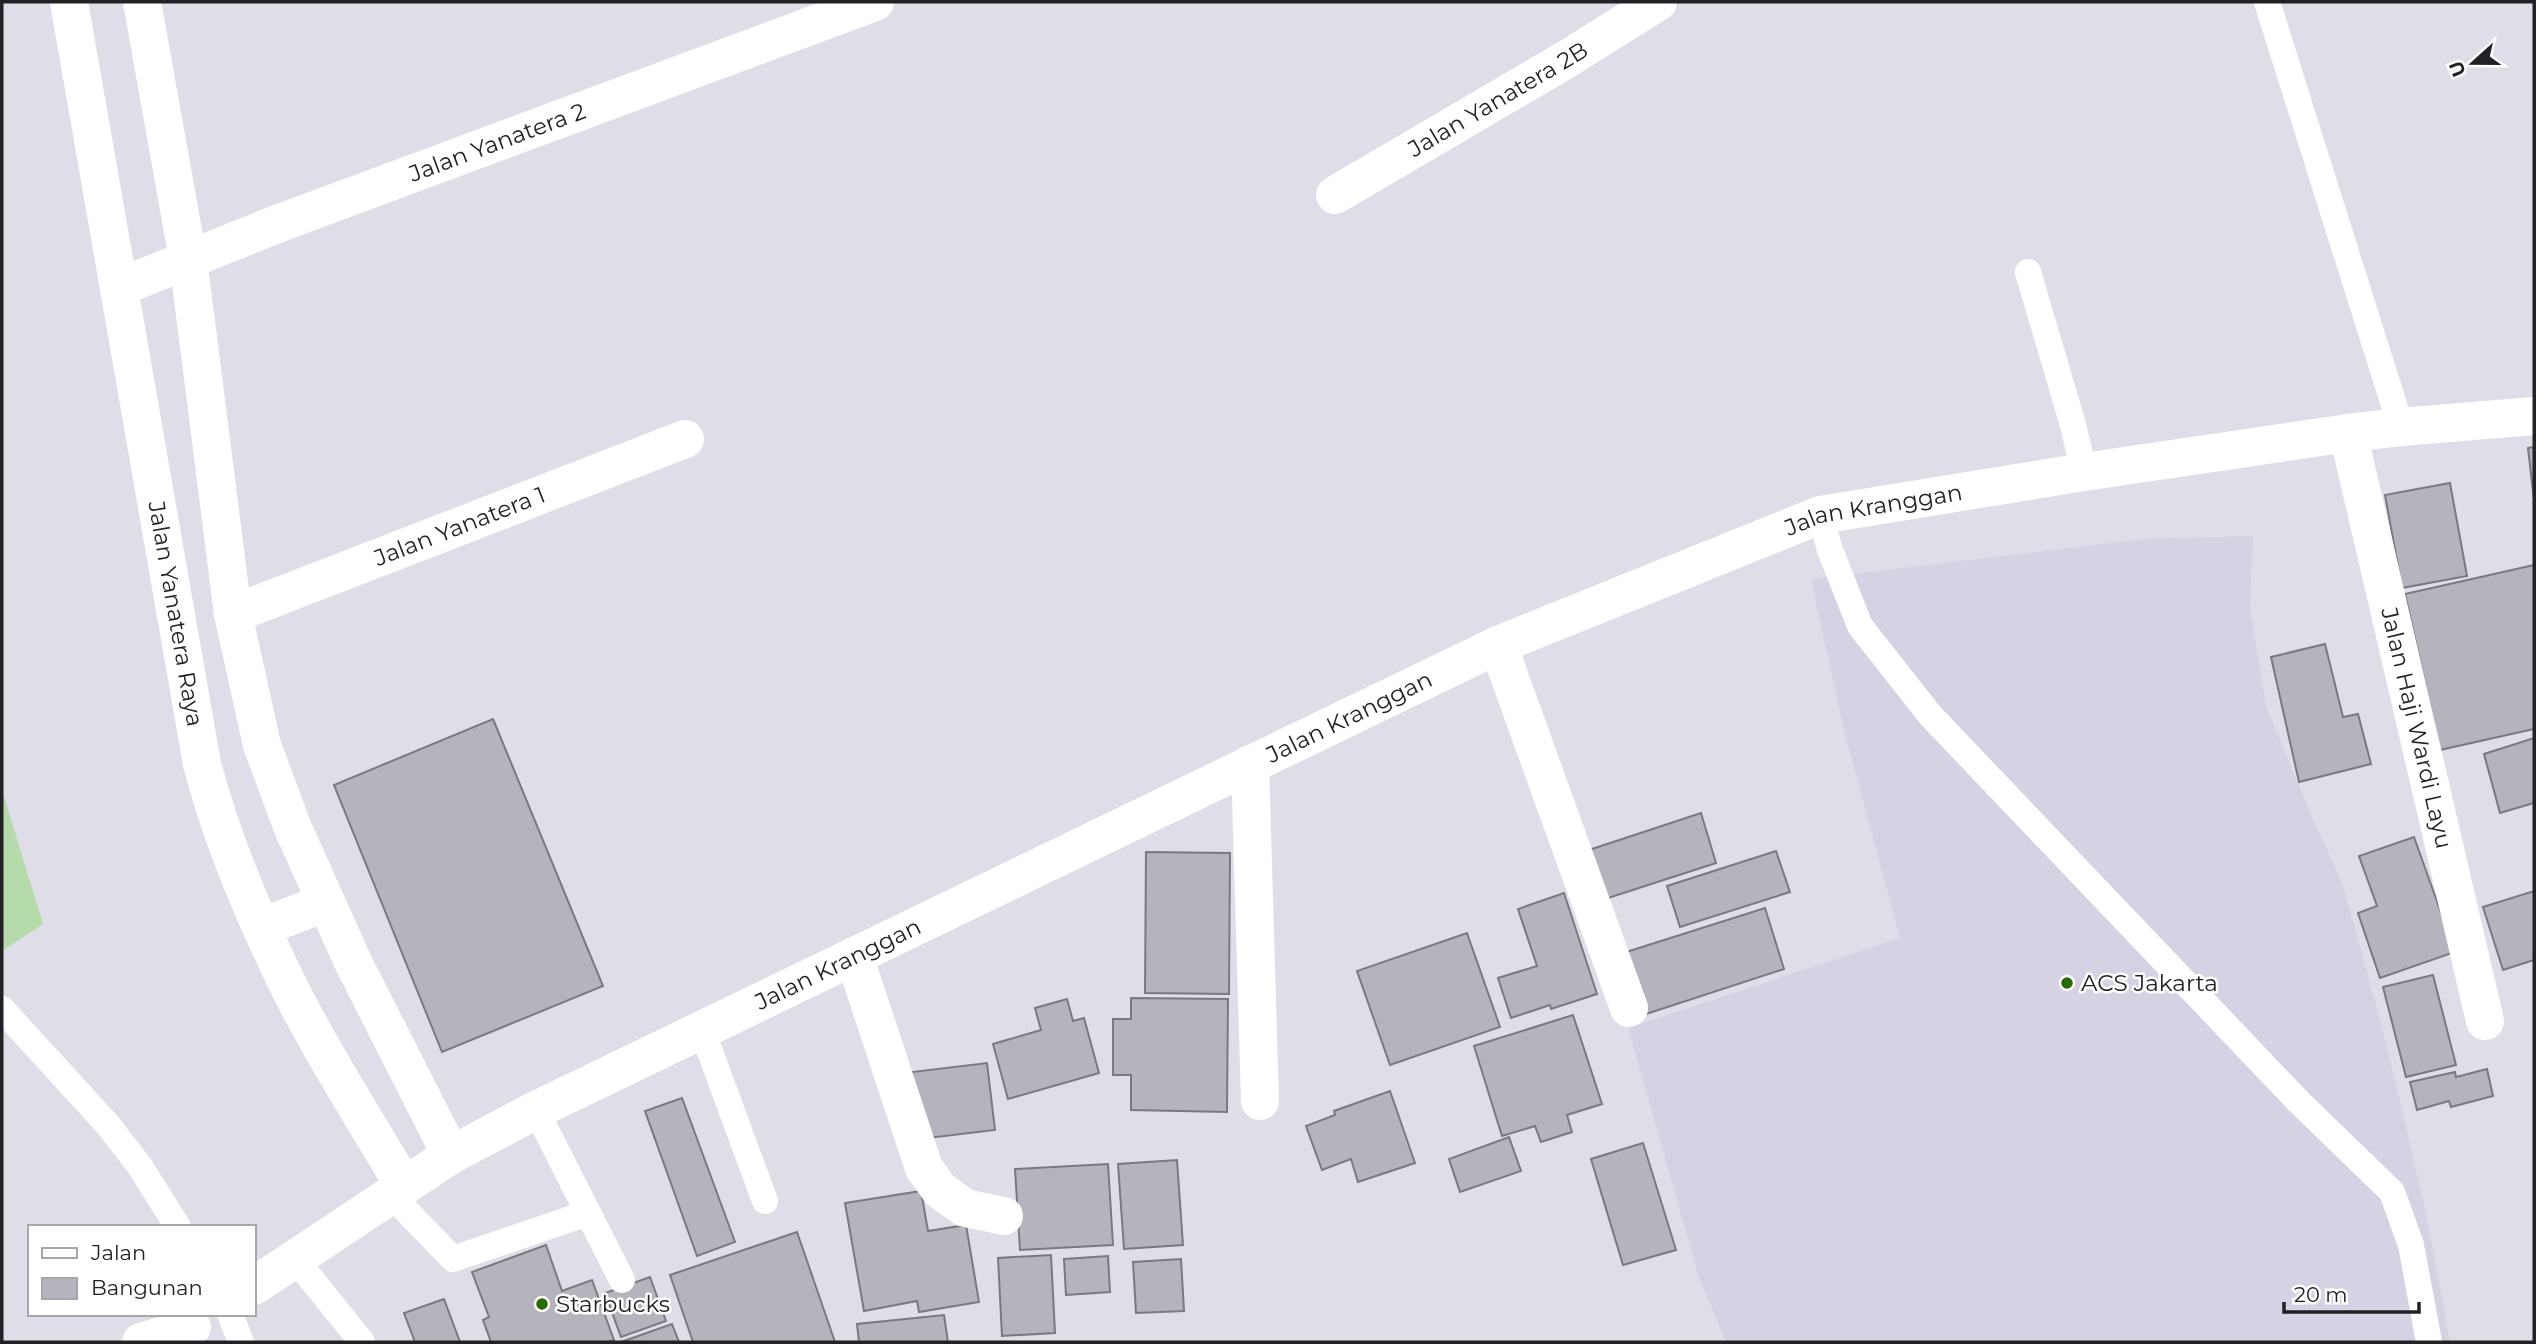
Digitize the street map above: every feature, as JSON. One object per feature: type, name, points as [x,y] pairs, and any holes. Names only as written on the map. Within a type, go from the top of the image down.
[{"type":"street","name":"Jalan Yanatera Raya","points":[[69,2],[202,764],[231,856],[295,999],[397,1191]]},
{"type":"street","points":[[142,2],[188,259],[233,614],[262,745],[292,826],[353,962],[451,1155]]},
{"type":"street","name":"Jalan Yanatera 2","points":[[120,287],[188,259],[875,2]]},
{"type":"street","name":"Jalan Yanatera 2B","points":[[1335,195],[1567,60],[1658,2]]},
{"type":"street","name":"Jalan Kranggan","points":[[256,1285],[451,1155],[536,1110],[1498,646],[1821,515],[2348,433],[2534,416]]},
{"type":"street","name":"Jalan Haji Wardi Layu","points":[[2348,433],[2485,1021]]},
{"type":"street","name":"Jalan Yanatera 1","points":[[233,614],[685,439]]},
{"type":"street","points":[[1498,646],[1629,1008]]},
{"type":"street","points":[[1250,764],[1260,1101]]},
{"type":"street","points":[[263,927],[326,902]]},
{"type":"street","points":[[854,956],[923,1168],[940,1190],[964,1208],[1004,1216]]},
{"type":"street","points":[[141,1342],[194,1328]]},
{"type":"lane","points":[[2267,2],[2401,427]]},
{"type":"lane","points":[[2028,272],[2084,472]]},
{"type":"lane","points":[[1821,515],[1830,550],[1860,626],[1930,715],[2298,1101],[2392,1192],[2411,1245],[2429,1342]]},
{"type":"lane","points":[[2,1009],[108,1125],[139,1166],[177,1225]]},
{"type":"lane","points":[[702,1030],[765,1201]]},
{"type":"lane","points":[[536,1110],[622,1280]]},
{"type":"lane","points":[[397,1191],[453,1259],[588,1213]]},
{"type":"lane","points":[[295,1259],[362,1342]]},
{"type":"lane","points":[[231,1316],[241,1342]]},
{"type":"shaded area","name":"ACS Jakarta","points":[[2253,536],[2250,608],[2266,706],[2343,885],[2407,1131],[2429,1228],[2450,1342],[1726,1342],[1699,1277],[1628,1028],[1900,938],[1844,730],[1811,579],[2144,539]]},
{"type":"green space","points":[[2,790],[43,924],[2,951]]},
{"type":"building","points":[[2534,447],[2534,500],[2528,448]]},
{"type":"building","points":[[2450,483],[2467,576],[2402,588],[2385,495]]},
{"type":"building","points":[[2534,565],[2534,729],[2440,750],[2405,594]]},
{"type":"building","points":[[2325,644],[2343,717],[2358,714],[2371,764],[2299,782],[2271,657]]},
{"type":"building","points":[[493,719],[603,986],[442,1052],[334,785]]},
{"type":"building","points":[[2534,738],[2534,803],[2500,813],[2484,754]]},
{"type":"building","points":[[1701,813],[1716,863],[1602,900],[1586,851]]},
{"type":"building","points":[[2414,837],[2455,952],[2380,978],[2358,913],[2377,906],[2359,856]]},
{"type":"building","points":[[1776,851],[1790,892],[1680,927],[1667,886]]},
{"type":"building","points":[[1146,852],[1230,853],[1229,994],[1145,993]]},
{"type":"building","points":[[2534,891],[2534,960],[2503,970],[2483,907]]},
{"type":"building","points":[[1564,893],[1597,994],[1511,1018],[1498,978],[1537,966],[1518,909]]},
{"type":"building","points":[[1765,908],[1784,969],[1637,1017],[1617,955]]},
{"type":"building","points":[[1467,933],[1500,1027],[1390,1065],[1357,971]]},
{"type":"building","points":[[2433,975],[2456,1065],[2406,1077],[2383,987]]},
{"type":"building","points":[[1131,998],[1228,999],[1227,1112],[1131,1110],[1131,1075],[1113,1075],[1113,1019],[1131,1019]]},
{"type":"building","points":[[1067,999],[1073,1021],[1084,1018],[1099,1073],[1008,1099],[993,1044],[1041,1030],[1035,1008]]},
{"type":"building","points":[[1573,1015],[1602,1104],[1567,1115],[1572,1132],[1541,1142],[1535,1126],[1502,1136],[1474,1046]]},
{"type":"building","points":[[987,1063],[995,1130],[920,1139],[912,1072]]},
{"type":"building","points":[[2487,1069],[2493,1096],[2451,1107],[2449,1101],[2417,1110],[2410,1082],[2455,1072],[2456,1077]]},
{"type":"building","points":[[1390,1091],[1415,1163],[1358,1182],[1351,1159],[1322,1170],[1306,1126],[1335,1115],[1334,1111]]},
{"type":"building","points":[[682,1098],[735,1242],[697,1256],[645,1111]]},
{"type":"building","points":[[1509,1137],[1521,1171],[1460,1192],[1449,1159]]},
{"type":"building","points":[[1643,1143],[1676,1250],[1623,1265],[1591,1159]]},
{"type":"building","points":[[1177,1160],[1183,1245],[1124,1249],[1118,1164]]},
{"type":"building","points":[[1108,1164],[1113,1245],[1020,1250],[1015,1169]]},
{"type":"building","points":[[921,1191],[928,1231],[966,1225],[979,1302],[919,1312],[917,1301],[864,1311],[845,1203]]},
{"type":"building","points":[[797,1232],[835,1342],[693,1342],[670,1275]]},
{"type":"building","name":"Starbucks","points":[[546,1245],[562,1291],[592,1280],[614,1340],[491,1342],[483,1320],[489,1317],[472,1272]]},
{"type":"building","points":[[1051,1255],[1055,1333],[1002,1336],[998,1258]]},
{"type":"building","points":[[1108,1256],[1110,1292],[1066,1295],[1064,1259]]},
{"type":"building","points":[[1181,1259],[1184,1311],[1136,1313],[1133,1262]]},
{"type":"building","points":[[650,1277],[666,1321],[621,1337],[605,1293]]},
{"type":"building","points":[[444,1299],[460,1342],[415,1342],[404,1313]]},
{"type":"building","points":[[944,1315],[948,1342],[859,1342],[857,1324]]},
{"type":"building","points":[[672,1324],[679,1342],[621,1342]]},
{"type":"place","name":"ACS Jakarta","points":[[2067,983]]},
{"type":"place","name":"Starbucks","points":[[542,1304]]}]
